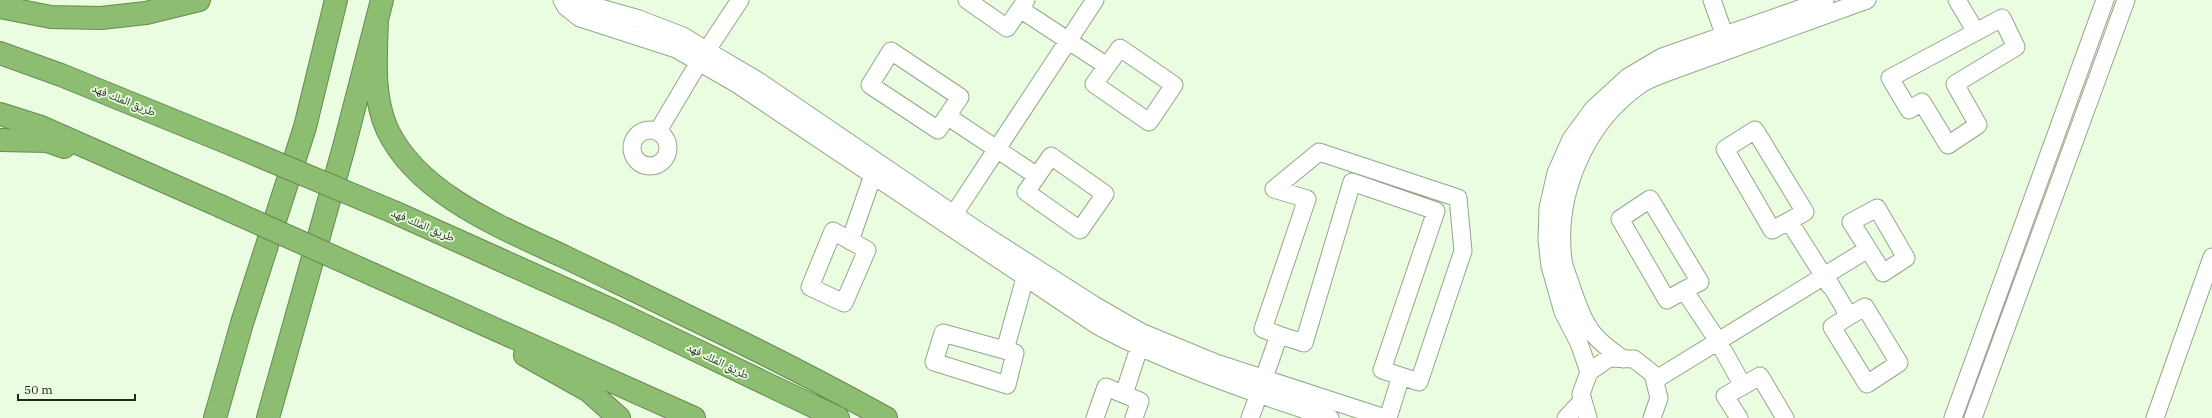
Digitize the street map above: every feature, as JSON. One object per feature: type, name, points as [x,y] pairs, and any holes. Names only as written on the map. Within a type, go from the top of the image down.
[{"type":"highway","points":[[0,7],[52,17],[101,18],[146,13],[199,0]]},
{"type":"highway","points":[[208,418],[242,323],[304,127],[336,0]]},
{"type":"highway","points":[[268,418],[344,147],[380,10]]},
{"type":"highway","points":[[380,10],[376,86],[387,129],[406,158],[431,183],[481,218],[688,316],[830,387],[886,418]]},
{"type":"highway","name":"طريق الملك فهد","points":[[0,53],[61,75],[231,144],[396,214],[614,311],[838,418]]},
{"type":"highway","points":[[0,114],[41,127],[694,418]]},
{"type":"highway","points":[[0,140],[47,141],[145,173]]},
{"type":"highway","points":[[411,291],[589,391],[619,418]]},
{"type":"highway","points":[[216,418],[242,323]]},
{"type":"street","points":[[562,0],[566,7],[580,18],[702,56],[760,82],[954,214],[1094,305],[1141,332],[1216,363],[1330,418]]},
{"type":"street","points":[[580,0],[583,3],[639,19],[682,36],[702,56],[737,84],[1098,326],[1139,348],[1202,374],[1261,386],[1387,418],[1401,376]]},
{"type":"street","points":[[658,131],[702,56],[740,0]]},
{"type":"street","points":[[967,0],[1007,28],[1023,4],[1069,40],[1107,66]]},
{"type":"street","points":[[954,214],[1096,0]]},
{"type":"street","points":[[1712,0],[1727,42]]},
{"type":"street","points":[[1623,359],[1599,340],[1586,322],[1578,306],[1563,261],[1562,232],[1565,203],[1573,172],[1586,144],[1604,120],[1641,85],[1727,42],[1825,0]]},
{"type":"street","points":[[1589,372],[1579,343],[1563,312],[1550,266],[1547,240],[1548,208],[1556,173],[1570,139],[1594,109],[1628,77],[1662,57],[1727,42],[1867,0]]},
{"type":"street","points":[[1958,0],[1976,32]]},
{"type":"street","points":[[1953,418],[2105,0]]},
{"type":"street","points":[[1973,418],[2126,0]]},
{"type":"street","points":[[2002,18],[2016,47],[1955,84],[1978,125],[1948,145],[1922,102],[1909,110],[1890,78],[1976,32],[2002,18]]},
{"type":"street","points":[[1120,48],[1174,86],[1149,122],[1094,84],[1107,66],[1120,48]]},
{"type":"street","points":[[891,51],[960,97],[947,116],[938,130],[870,85],[891,51]]},
{"type":"street","points":[[947,116],[1037,176]]},
{"type":"street","points":[[1755,130],[1805,212],[1789,221],[1772,230],[1725,149],[1755,130]]},
{"type":"street","points":[[1319,152],[1458,198],[1463,251],[1419,382],[1382,370],[1436,211],[1352,182],[1304,343],[1279,335],[1263,329],[1307,200],[1274,189],[1319,152]]},
{"type":"street","points":[[1051,156],[1105,194],[1080,230],[1026,192],[1037,176],[1051,156]]},
{"type":"street","points":[[850,241],[873,175]]},
{"type":"street","points":[[1650,199],[1700,282],[1684,290],[1667,300],[1620,219],[1650,199]]},
{"type":"street","points":[[1789,221],[1849,316]]},
{"type":"street","points":[[1655,380],[1718,341],[1826,279],[1868,249]]},
{"type":"street","points":[[2154,418],[2212,257]]},
{"type":"street","points":[[1005,350],[1025,278]]},
{"type":"street","points":[[1684,290],[1718,341],[1743,386]]},
{"type":"street","points":[[943,333],[1005,350],[1015,353],[1007,385],[934,362],[943,333]]},
{"type":"street","points":[[1250,418],[1279,335]]},
{"type":"street","points":[[1124,394],[1139,348]]},
{"type":"street","points":[[1588,418],[1581,394],[1589,372],[1609,358],[1634,359],[1653,374],[1660,398],[1652,418]]},
{"type":"street","points":[[1739,418],[1726,396],[1760,376],[1785,418]]},
{"type":"street","points":[[1095,418],[1106,387],[1140,401],[1134,418]]},
{"type":"street","points":[[1566,418],[1582,400]]}]
